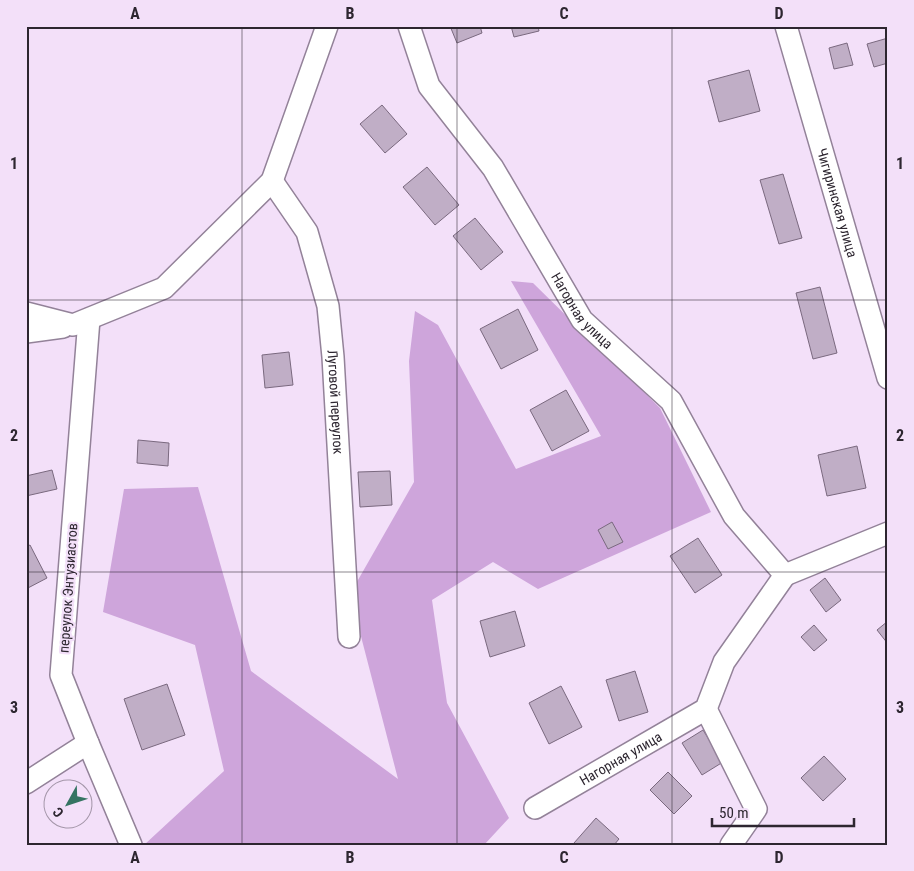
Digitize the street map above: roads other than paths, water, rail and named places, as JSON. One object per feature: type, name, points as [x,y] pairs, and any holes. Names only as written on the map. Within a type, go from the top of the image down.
[{"type":"street","points":[[26,332],[81,322],[164,288],[272,181],[327,26]]},
{"type":"street","name":"Нагорная улица","points":[[409,26],[429,86],[493,168],[582,320],[671,402],[734,516],[785,575]]},
{"type":"street","name":"Чигиринская улица","points":[[786,26],[888,378]]},
{"type":"street","name":"Луговой переулок","points":[[272,181],[307,232],[328,306],[333,356],[348,637]]},
{"type":"street","points":[[26,313],[81,322]]},
{"type":"street","name":"переулок Энтузиастов","points":[[81,322],[62,675],[131,845]]},
{"type":"street","points":[[731,845],[756,809],[706,709],[724,662],[785,575],[888,533]]},
{"type":"street","name":"Нагорная улица","points":[[535,808],[706,709]]},
{"type":"street","points":[[26,782],[88,743]]}]
